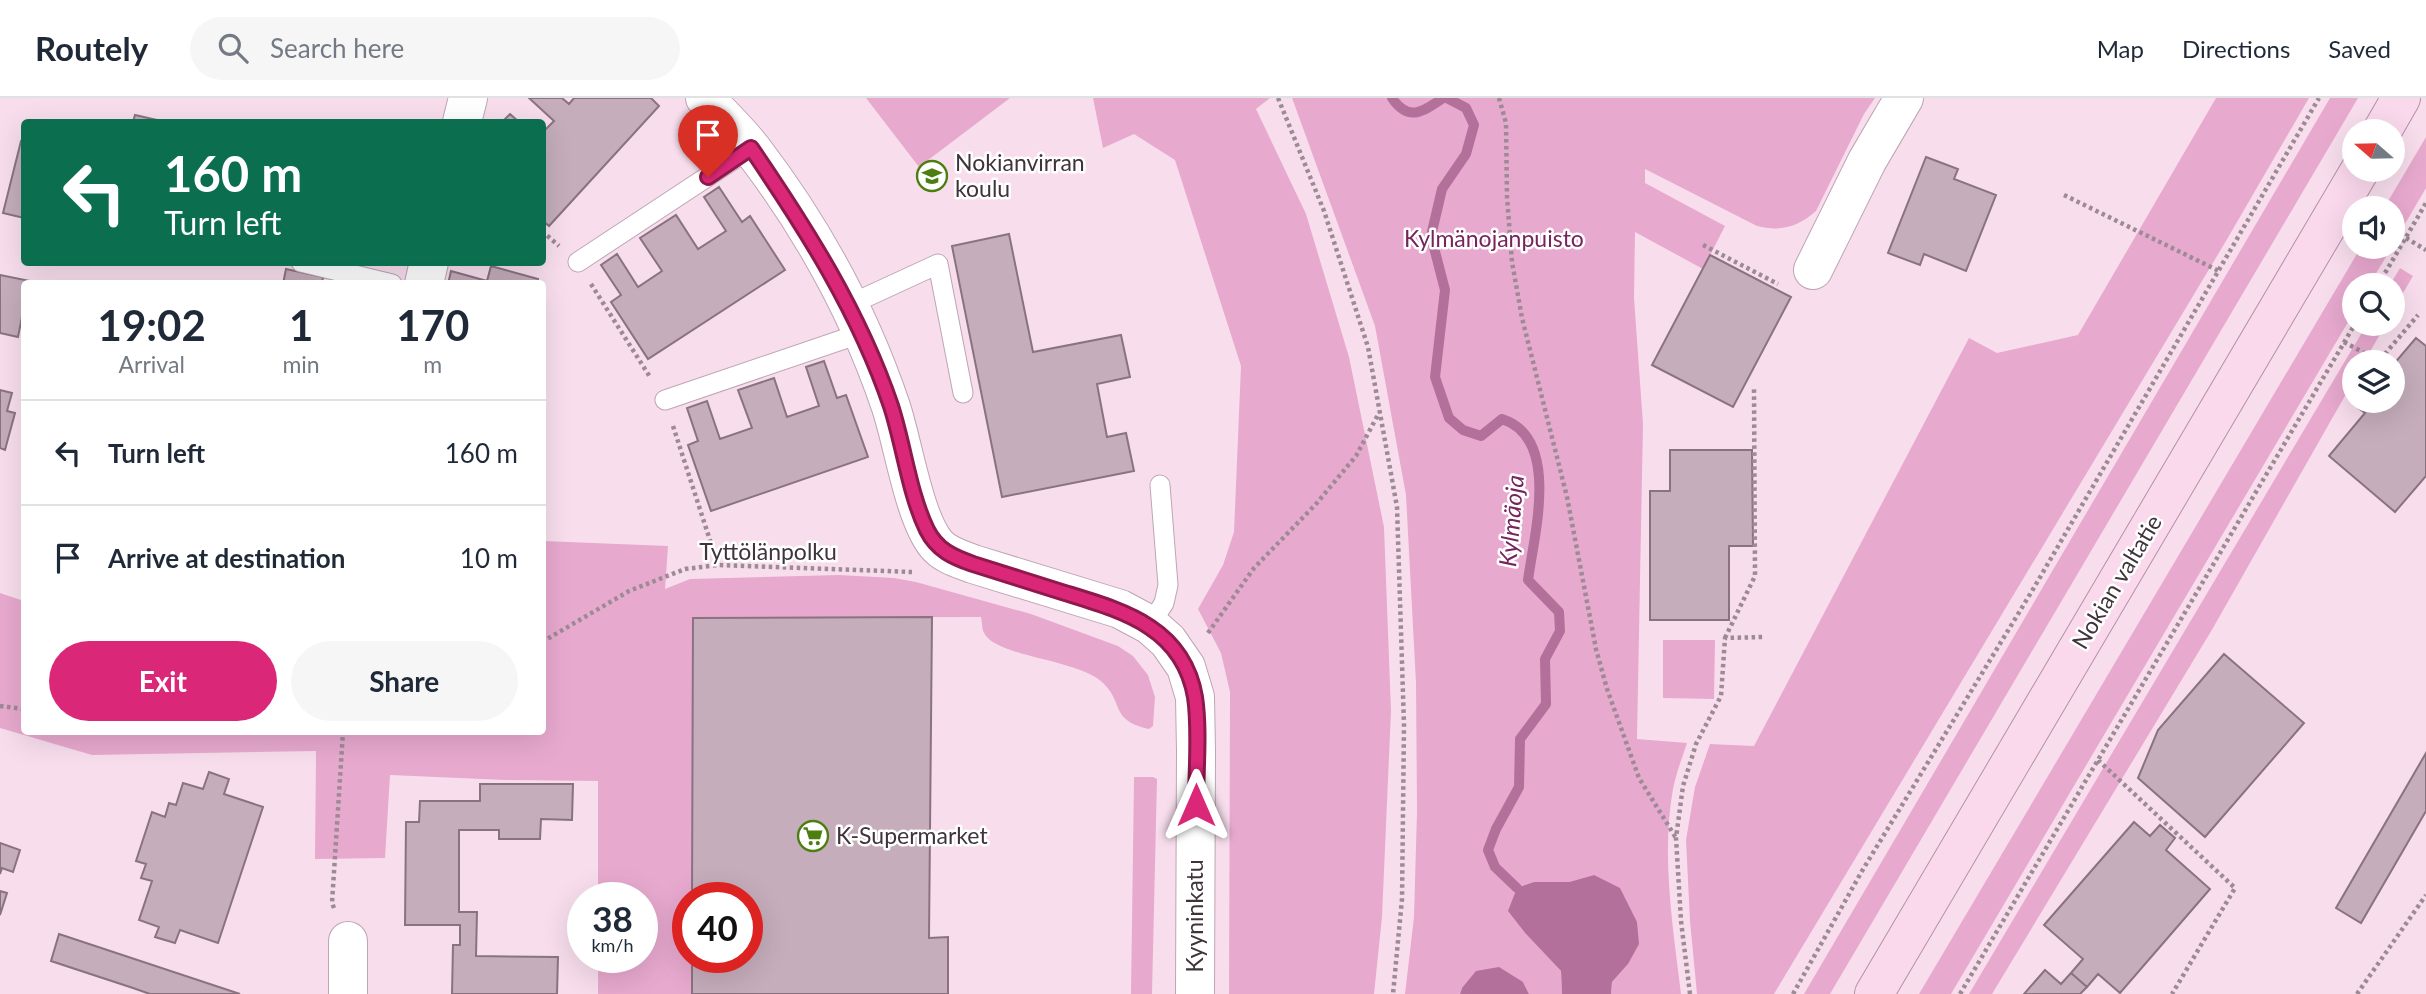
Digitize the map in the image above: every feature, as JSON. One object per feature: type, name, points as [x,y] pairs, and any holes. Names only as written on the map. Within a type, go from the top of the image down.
[{"type":"main road","points":[[2389,119],[2401,98]]},
{"type":"main road","name":"Nokian valtatie","points":[[1874,994],[2353,182]]},
{"type":"street","points":[[464,119],[468,98]]},
{"type":"street","name":"Kyyninkatu","points":[[705,98],[751,148],[801,220],[855,319],[891,407],[923,518],[937,545],[952,556],[973,564],[1120,609],[1150,625],[1168,640],[1186,667],[1195,697],[1195,994]]},
{"type":"street","points":[[1801,280],[1904,98]]},
{"type":"street","points":[[348,941],[348,994]]},
{"type":"lane","points":[[578,262],[751,148]]},
{"type":"lane","points":[[664,400],[855,319],[938,264],[963,393]]},
{"type":"lane","points":[[318,266],[376,280]]},
{"type":"lane","points":[[1150,625],[1164,603],[1168,585],[1160,485]]},
{"type":"path","points":[[1278,98],[1324,211],[1368,347],[1396,507],[1404,725],[1402,900],[1393,994]]},
{"type":"path","points":[[1499,98],[1506,123],[1511,262],[1522,318],[1567,498],[1597,649],[1607,689],[1639,778],[1676,838]]},
{"type":"path","points":[[1793,994],[1862,871],[2032,591],[2319,98]]},
{"type":"path","points":[[2064,195],[2219,271]]},
{"type":"path","points":[[2385,273],[2426,203]]},
{"type":"path","points":[[2406,238],[2426,250]]},
{"type":"path","points":[[1703,245],[1801,280]]},
{"type":"path","points":[[2344,342],[2379,361],[2418,316]]},
{"type":"path","points":[[1960,994],[2348,336]]},
{"type":"path","points":[[1690,994],[1681,921],[1676,838],[1683,786],[1696,744],[1721,696],[1725,638],[1755,576],[1754,387]]},
{"type":"path","points":[[1204,639],[1254,568],[1316,504],[1356,456],[1381,410]]},
{"type":"path","name":"Tyttölänpolku","points":[[546,640],[629,592],[685,569],[718,565],[915,572]]},
{"type":"path","points":[[1725,638],[1763,637]]},
{"type":"path","points":[[0,706],[21,709]]},
{"type":"path","points":[[343,735],[332,902],[348,941]]},
{"type":"path","points":[[2098,760],[2235,888],[2172,994]]},
{"type":"path","points":[[2357,994],[2426,895]]},
{"type":"green space","points":[[866,98],[1010,98],[919,167]]},
{"type":"green space","points":[[1093,98],[1270,98],[1256,109],[1306,214],[1349,357],[1384,527],[1391,711],[1382,917],[1374,994],[1229,994],[1230,692],[1221,653],[1198,609],[1223,565],[1234,532],[1241,366],[1175,160],[1134,134],[1103,148]]},
{"type":"green space","name":"Kylmänojanpuisto","points":[[1292,98],[1875,98],[1864,114],[1816,211],[1788,227],[1757,226],[1645,169],[1645,183],[1725,226],[1703,269],[1635,232],[1634,298],[1643,424],[1637,739],[1687,743],[1673,789],[1668,840],[1672,917],[1681,994],[1611,994],[1612,982],[1628,964],[1594,875],[1569,882],[1534,882],[1526,934],[1561,971],[1562,994],[1529,994],[1523,982],[1462,988],[1460,994],[1405,994],[1414,917],[1417,811],[1416,683],[1406,495],[1375,326]]},
{"type":"green space","points":[[2216,98],[2309,98],[1774,994],[1697,994],[1686,840],[1695,787],[1710,744],[1754,746],[1969,338],[1997,353],[2078,335]]},
{"type":"green space","points":[[2330,98],[2358,98],[2346,119],[2342,119],[2342,125],[1830,994],[1804,994]]},
{"type":"green space","points":[[2426,137],[2426,188],[2405,224],[2405,196],[2391,196],[2399,182],[2405,182],[2405,172]]},
{"type":"green space","points":[[2354,259],[2385,259],[2376,273],[2346,273]]},
{"type":"green space","points":[[2400,268],[2413,276],[2405,290],[2405,273],[2397,273]]},
{"type":"green space","points":[[2342,279],[2342,332],[1951,994],[1919,994]]},
{"type":"green space","points":[[2360,336],[2379,336],[2371,350],[2352,350]]},
{"type":"green space","points":[[2342,366],[2342,401],[2213,628],[1992,994],[1969,994]]},
{"type":"green space","points":[[546,541],[668,546],[665,589],[690,579],[839,575],[916,582],[1031,614],[1118,646],[1133,656],[1148,675],[1155,697],[1153,726],[1149,729],[1136,725],[1123,716],[1102,682],[1075,668],[1004,648],[991,641],[984,633],[981,617],[693,618],[692,882],[672,882],[672,973],[692,973],[692,994],[598,994],[598,973],[658,973],[658,882],[598,882],[598,781],[390,775],[385,858],[315,859],[316,751],[92,755],[24,735],[546,735]]},
{"type":"green space","points":[[0,593],[21,600],[21,734],[0,728]]},
{"type":"green space","points":[[1663,640],[1715,640],[1714,699],[1663,698]]},
{"type":"green space","points":[[1134,777],[1157,779],[1152,994],[1131,994]]},
{"type":"shaded area","points":[[1594,875],[1620,888],[1637,922],[1639,944],[1628,964],[1612,982],[1611,994],[1562,994],[1561,971],[1508,911],[1517,888],[1534,882],[1569,882]]},
{"type":"shaded area","points":[[1499,967],[1523,982],[1529,994],[1460,994],[1476,971]]},
{"type":"building","points":[[529,98],[562,98],[569,104],[574,98],[651,98],[659,106],[549,226],[546,223],[546,129],[554,121]]},
{"type":"building","points":[[135,115],[153,119],[134,119]]},
{"type":"building","points":[[21,141],[21,217],[3,213]]},
{"type":"building","points":[[1926,157],[1958,169],[1954,179],[1996,195],[1966,271],[1924,254],[1920,265],[1888,253]]},
{"type":"building","points":[[719,187],[742,222],[750,216],[785,270],[648,359],[611,302],[621,295],[601,265],[617,254],[638,287],[662,271],[640,238],[676,215],[698,249],[726,231],[704,197]]},
{"type":"building","points":[[1009,234],[1033,352],[1121,335],[1130,377],[1097,384],[1107,437],[1126,433],[1134,471],[1002,497],[952,246]]},
{"type":"building","points":[[1710,255],[1791,297],[1733,407],[1652,365]]},
{"type":"building","points":[[491,266],[538,279],[538,280],[487,280]]},
{"type":"building","points":[[286,269],[323,277],[323,280],[284,280]]},
{"type":"building","points":[[451,271],[483,280],[449,280]]},
{"type":"building","points":[[0,275],[25,280],[21,280],[21,322],[18,337],[0,333]]},
{"type":"building","points":[[2416,338],[2426,346],[2426,476],[2395,512],[2329,456],[2365,413],[2405,413],[2405,351]]},
{"type":"building","points":[[824,361],[837,398],[846,395],[868,457],[711,511],[688,445],[698,441],[687,408],[707,401],[720,439],[752,428],[738,390],[774,378],[787,417],[819,406],[806,367]]},
{"type":"building","points":[[0,390],[12,393],[7,411],[15,413],[5,450],[0,448]]},
{"type":"building","points":[[1670,450],[1752,450],[1753,546],[1729,546],[1729,620],[1650,620],[1650,491],[1670,491]]},
{"type":"building","points":[[932,617],[929,938],[948,937],[948,994],[692,994],[692,973],[763,973],[763,882],[692,882],[693,618]]},
{"type":"building","points":[[2224,654],[2304,723],[2205,837],[2138,778],[2158,730]]},
{"type":"building","points":[[2426,753],[2426,811],[2361,923],[2336,908]]},
{"type":"building","points":[[209,772],[229,779],[224,794],[263,807],[218,943],[180,930],[175,943],[155,937],[159,927],[139,920],[152,881],[141,878],[146,864],[136,861],[152,812],[165,817],[169,803],[176,805],[183,783],[203,789]]},
{"type":"building","points":[[480,784],[573,784],[572,820],[541,819],[540,839],[499,839],[499,830],[459,830],[459,912],[477,912],[476,956],[558,957],[557,994],[452,994],[453,945],[460,945],[460,925],[405,925],[406,822],[419,822],[420,801],[480,801]]},
{"type":"building","points":[[2134,822],[2150,836],[2160,825],[2175,838],[2166,850],[2210,889],[2120,993],[2098,974],[2087,987],[2071,973],[2083,959],[2044,925]]},
{"type":"building","points":[[0,843],[20,850],[13,872],[2,868],[0,874]]},
{"type":"building","points":[[0,891],[7,893],[0,915]]},
{"type":"building","points":[[59,934],[240,994],[150,994],[51,961]]},
{"type":"building","points":[[2045,970],[2061,984],[2071,973],[2087,987],[2080,994],[2024,994]]},
{"type":"waterway","name":"Kylmäoja","points":[[1392,98],[1398,106],[1411,112],[1423,110],[1443,98]]},
{"type":"waterway","name":"Kylmäoja","points":[[1447,98],[1466,108],[1474,125],[1466,154],[1442,189],[1431,236],[1445,290],[1435,377],[1449,418],[1463,430],[1481,436],[1502,419],[1520,430],[1532,446],[1538,466],[1539,490],[1528,580],[1559,612],[1560,631],[1545,659],[1546,704],[1520,739],[1519,787],[1488,850],[1495,867],[1517,888]]},
{"type":"place","name":"Nokianvirran koulu","points":[[932,176]]},
{"type":"place","name":"K-Supermarket","points":[[813,836]]},
{"type":"route","points":[[708,177],[751,148],[801,220],[862,332],[891,407],[923,518],[937,545],[952,556],[973,564],[1120,609],[1150,625],[1168,640],[1186,667],[1195,697],[1196,805]]}]
